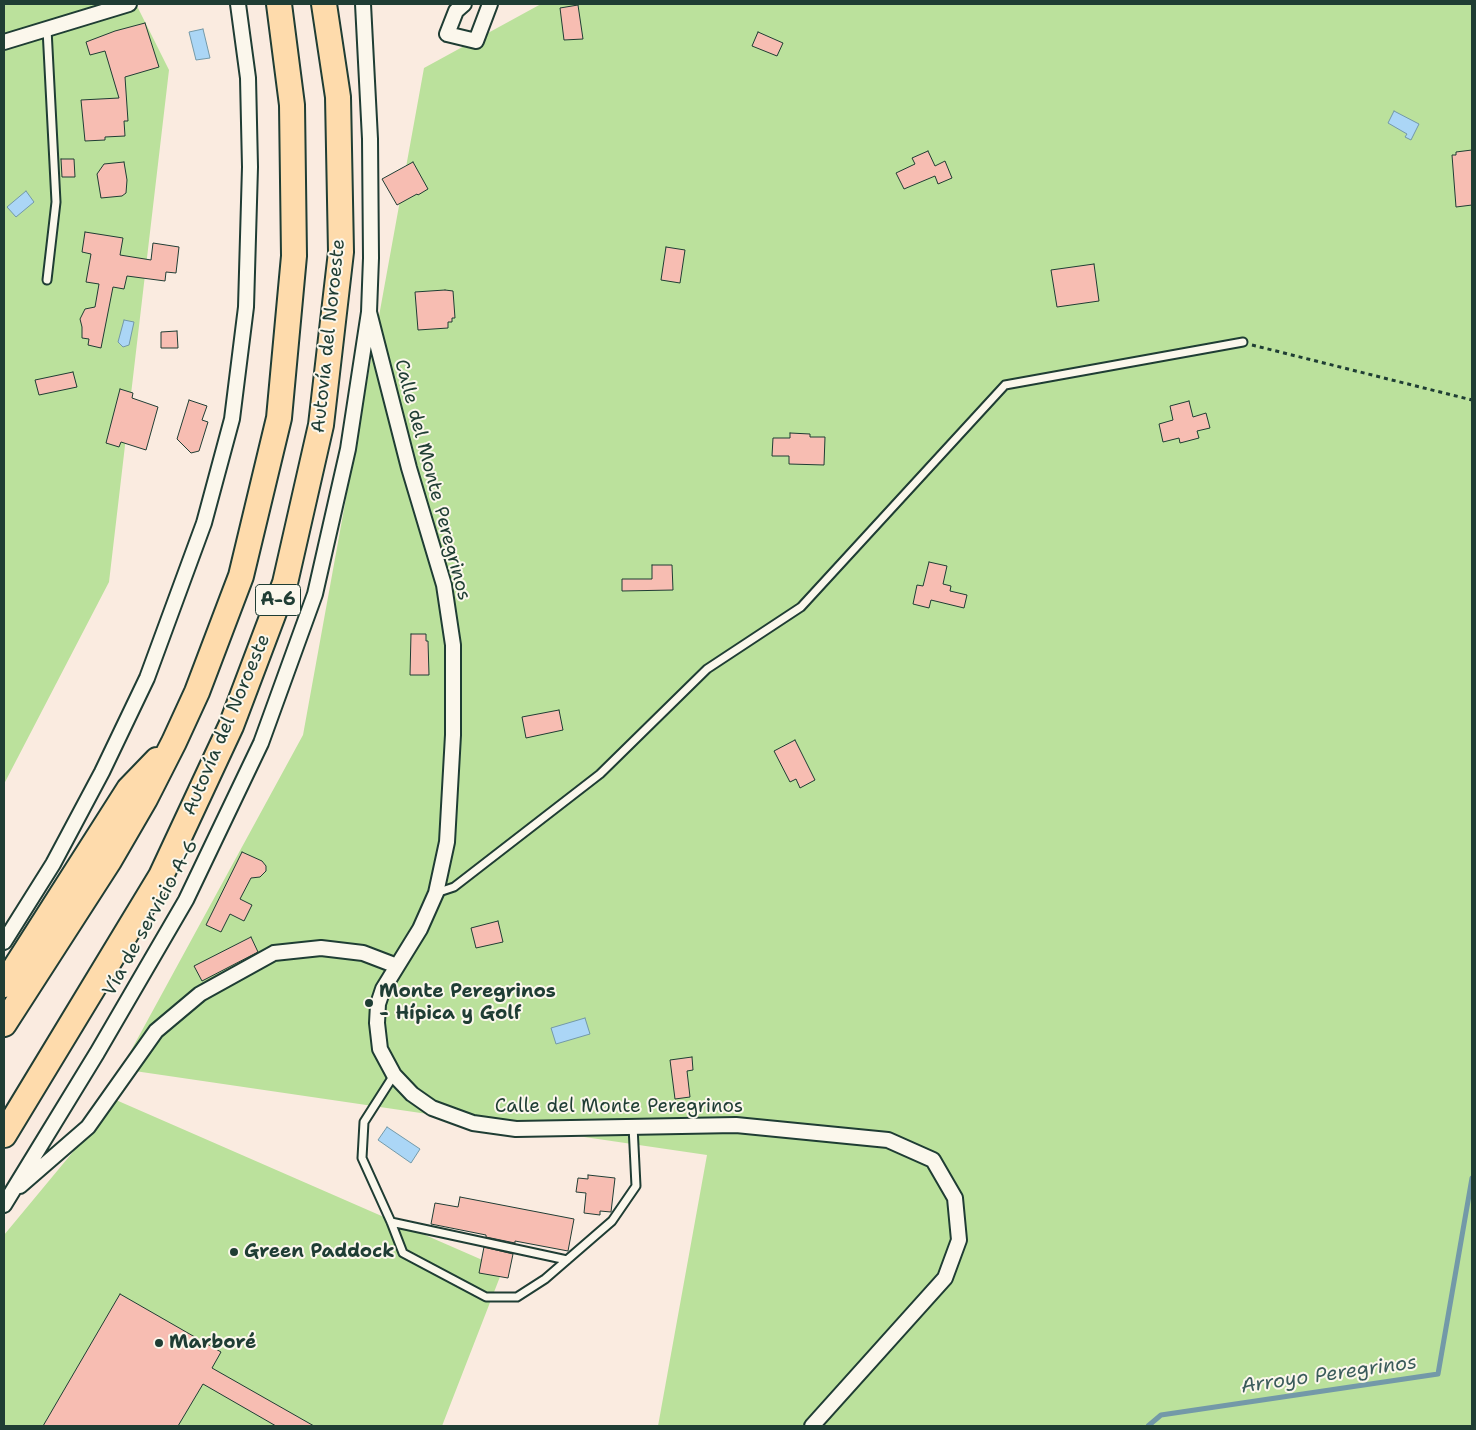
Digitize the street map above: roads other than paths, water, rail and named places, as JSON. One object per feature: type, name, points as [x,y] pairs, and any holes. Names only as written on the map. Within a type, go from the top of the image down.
[{"type":"highway","name":"A-6","points":[[4,1024],[109,861],[145,799],[197,692],[241,576],[279,418],[294,256],[292,105],[279,4]]},
{"type":"highway","name":"Autovía del Noroeste","points":[[4,1135],[161,876],[231,726],[284,584],[321,425],[341,252],[338,97],[324,4]]},
{"type":"highway","points":[[4,985],[129,788],[174,742]]},
{"type":"street","points":[[4,42],[129,4]]},
{"type":"street","points":[[4,942],[53,864],[102,772],[147,678],[204,523],[232,419],[246,307],[250,167],[248,78],[238,4]]},
{"type":"street","points":[[359,4],[365,41]]},
{"type":"street","points":[[363,4],[365,41]]},
{"type":"street","points":[[464,4],[456,11],[447,34],[476,41],[490,4]]},
{"type":"street","name":"Vía de servicio A-6","points":[[7,1200],[97,1053],[186,900],[261,743],[315,594],[348,449],[369,312],[371,258],[370,138],[365,41]]},
{"type":"street","name":"Calle del Monte Peregrinos","points":[[369,312],[409,468],[444,585],[453,646],[453,735],[447,842],[436,893],[420,929],[383,988],[378,1004],[377,1023],[380,1049],[394,1074],[412,1094],[432,1108],[473,1123],[516,1129],[736,1125],[888,1140],[933,1160],[955,1198],[959,1240],[945,1278],[812,1426]]},
{"type":"street","points":[[7,1200],[88,1127],[156,1031],[200,994],[274,953],[321,948],[363,953],[397,966]]},
{"type":"lane","points":[[47,29],[56,202],[47,280]]},
{"type":"lane","points":[[436,893],[454,888],[600,774],[707,669],[801,607],[1005,385],[1243,342]]},
{"type":"lane","points":[[394,1074],[364,1122],[362,1158],[403,1253],[486,1296],[517,1297],[545,1279],[612,1221],[636,1186],[633,1126]]},
{"type":"lane","points":[[391,1222],[567,1260]]},
{"type":"water","points":[[203,29],[210,58],[196,60],[189,32]]},
{"type":"water","points":[[1394,111],[1419,124],[1411,140],[1405,137],[1407,134],[1388,123]]},
{"type":"water","points":[[26,191],[34,202],[16,217],[7,207]]},
{"type":"water","points":[[124,320],[134,322],[129,345],[123,347],[118,342]]},
{"type":"water","points":[[585,1018],[590,1034],[556,1044],[551,1028]]},
{"type":"water","points":[[387,1127],[420,1149],[411,1163],[378,1140]]},
{"type":"waterway","name":"Arroyo Peregrinos","points":[[1148,1426],[1161,1415],[1438,1374],[1472,1178]]},
{"type":"place","name":"Monte Peregrinos - Hípica y Golf","points":[[369,1003]]},
{"type":"place","name":"Green Paddock","points":[[234,1252]]},
{"type":"place","name":"Marboré","points":[[159,1343]]}]
